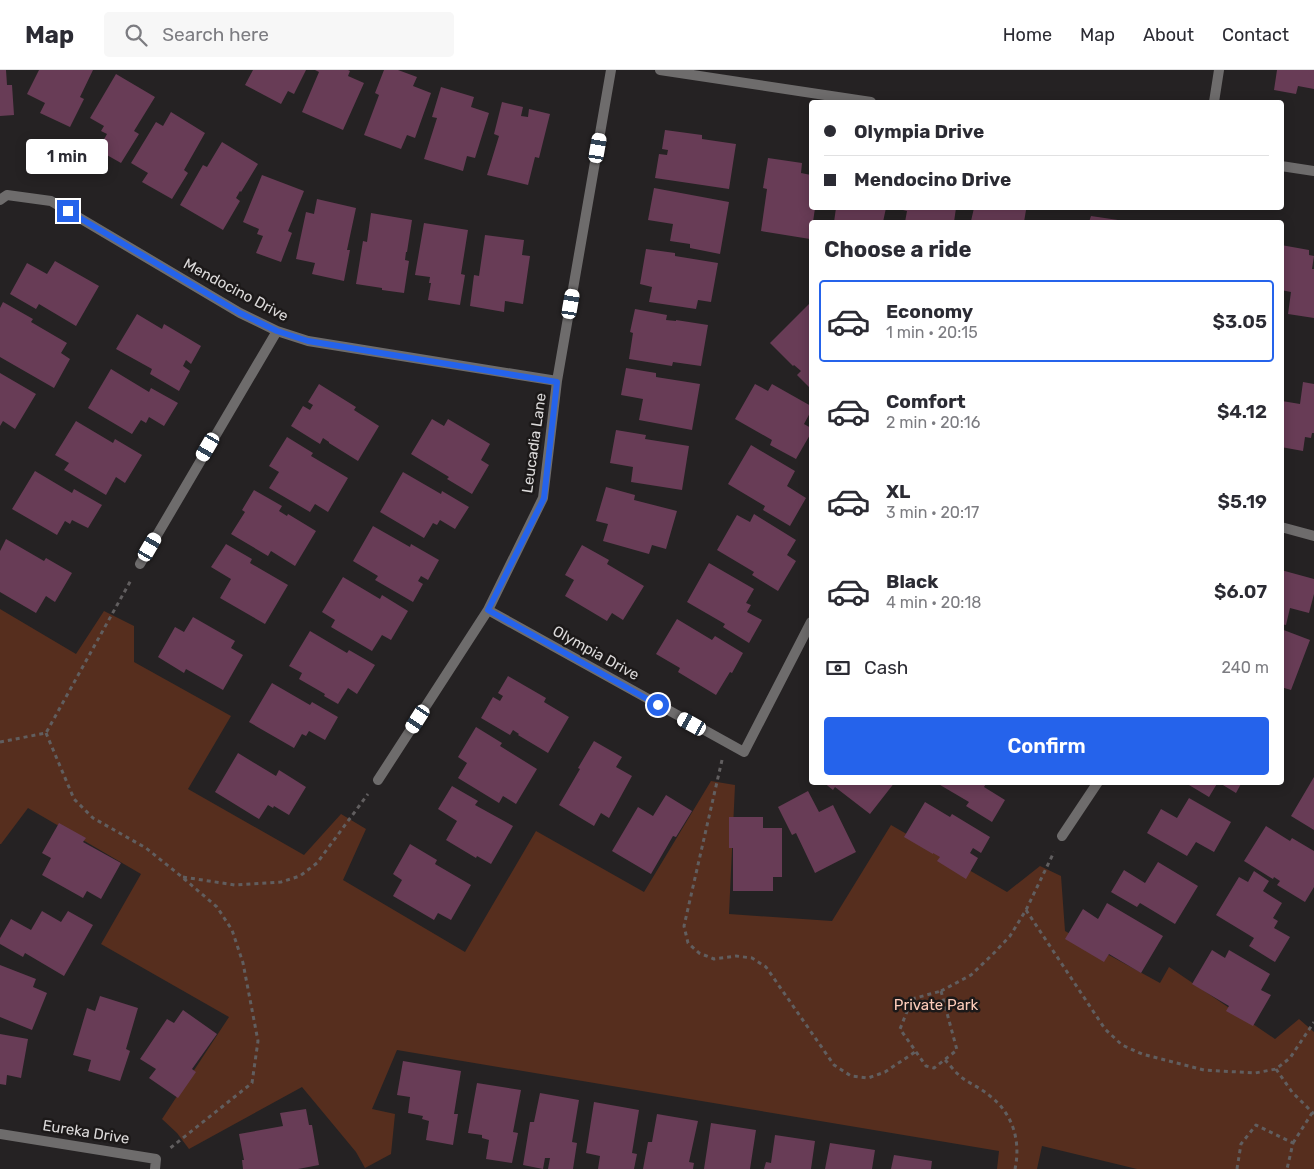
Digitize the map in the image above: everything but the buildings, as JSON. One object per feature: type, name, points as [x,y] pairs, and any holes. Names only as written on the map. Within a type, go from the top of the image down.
[{"type":"street","name":"Leucadia Lane","points":[[378,780],[488,610],[544,498],[557,382],[611,70]]},
{"type":"street","points":[[660,70],[858,100]]},
{"type":"street","points":[[1214,100],[1219,70]]},
{"type":"street","points":[[1284,166],[1314,171]]},
{"type":"street","name":"Mendocino Drive","points":[[3,198],[51,201],[240,313],[277,331],[308,341],[557,382]]},
{"type":"street","points":[[140,564],[277,331]]},
{"type":"street","points":[[1284,528],[1314,536]]},
{"type":"street","name":"Olympia Drive","points":[[488,610],[744,752],[809,626]]},
{"type":"street","points":[[1062,836],[1096,785]]},
{"type":"street","name":"Eureka Drive","points":[[0,1134],[155,1164]]},
{"type":"path","points":[[0,742],[46,733],[140,564]]},
{"type":"path","points":[[46,733],[74,799],[93,818],[146,848],[218,908],[232,930],[243,963],[258,1042],[252,1083],[155,1164]]},
{"type":"path","points":[[726,742],[684,926],[688,943],[698,953],[714,959],[736,956],[752,958],[766,967],[834,1065],[851,1076],[868,1078],[885,1072],[916,1052]]},
{"type":"path","points":[[182,877],[235,885],[281,882],[300,876],[317,863],[378,780]]},
{"type":"path","points":[[941,991],[957,1050],[934,1068],[926,1066],[900,1030],[912,999],[941,991],[970,975],[1010,936],[1026,910],[1062,836]]},
{"type":"path","points":[[1026,910],[1105,1029],[1122,1044],[1142,1054],[1204,1070],[1255,1073],[1276,1069],[1290,1058],[1314,1022]]},
{"type":"path","points":[[944,1060],[961,1077],[990,1096],[1006,1112],[1016,1132],[1018,1157],[1015,1169]]},
{"type":"path","points":[[1276,1069],[1292,1092],[1313,1114],[1293,1143],[1287,1169]]},
{"type":"path","points":[[1237,1169],[1241,1144],[1256,1126],[1293,1143]]},
{"type":"green space","name":"Private Park","points":[[0,609],[76,654],[104,611],[134,626],[134,662],[231,716],[188,789],[304,855],[341,814],[366,829],[343,880],[465,952],[536,831],[644,892],[711,781],[735,785],[729,914],[832,921],[891,825],[1007,892],[1040,866],[1061,876],[1065,931],[1160,983],[1169,967],[1275,1039],[1299,1019],[1314,1032],[1314,1169],[1137,1169],[1042,1146],[1037,1169],[997,1169],[999,1151],[397,1050],[372,1109],[395,1114],[391,1154],[365,1168],[356,1152],[302,1087],[189,1149],[177,1133],[162,1119],[229,1017],[101,944],[141,874],[28,808],[0,844]]},
{"type":"route","points":[[68,211],[240,313],[277,331],[308,341],[557,382],[544,498],[488,610],[658,705]]}]
